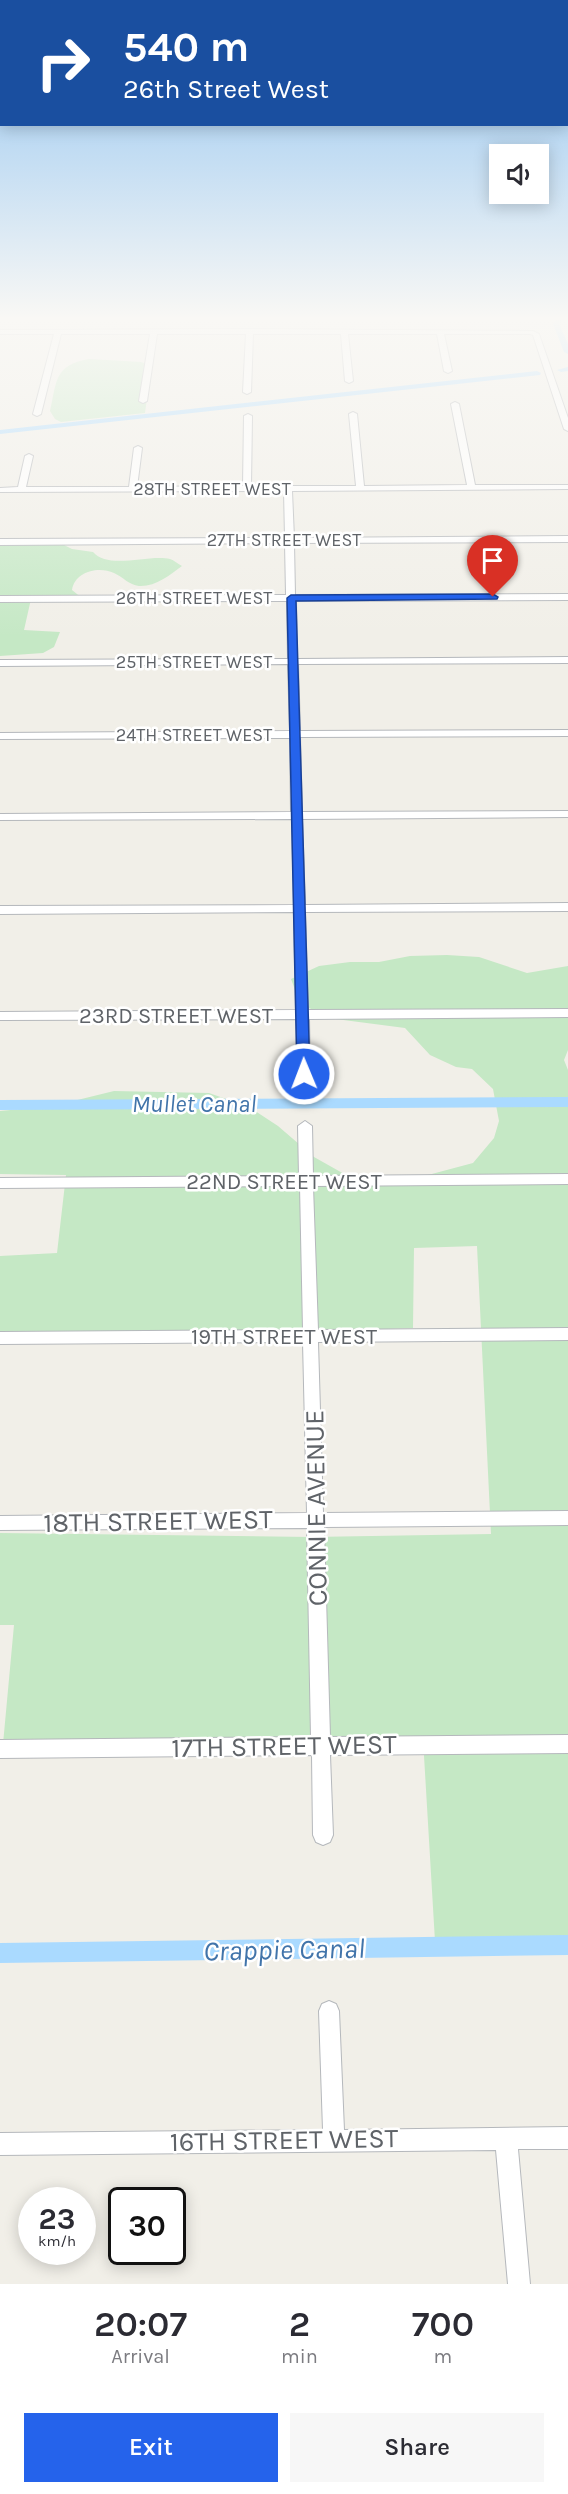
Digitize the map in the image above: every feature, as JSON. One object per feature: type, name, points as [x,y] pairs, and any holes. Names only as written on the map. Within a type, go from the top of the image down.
[{"type":"street","points":[[247,489],[248,424]]},
{"type":"street","points":[[354,424],[360,488]]},
{"type":"street","points":[[459,424],[472,488]]},
{"type":"street","points":[[133,489],[138,448]]},
{"type":"street","points":[[21,490],[29,456]]},
{"type":"street","name":"28TH STREET WEST","points":[[0,490],[568,488]]},
{"type":"street","points":[[288,489],[304,1074]]},
{"type":"street","name":"27TH STREET WEST","points":[[0,542],[568,539]]},
{"type":"street","name":"26TH STREET WEST","points":[[0,599],[568,597]]},
{"type":"street","name":"25TH STREET WEST","points":[[0,663],[568,660]]},
{"type":"street","name":"24TH STREET WEST","points":[[0,735],[568,733]]},
{"type":"street","points":[[0,817],[568,814]]},
{"type":"street","points":[[0,910],[568,907]]},
{"type":"street","name":"23RD STREET WEST","points":[[0,1016],[568,1013]]},
{"type":"street","name":"CONNIE AVENUE","points":[[305,1126],[323,1835]]},
{"type":"street","name":"22ND STREET WEST","points":[[0,1183],[568,1179]]},
{"type":"street","name":"19TH STREET WEST","points":[[0,1338],[568,1334]]},
{"type":"street","name":"18TH STREET WEST","points":[[0,1523],[568,1518]]},
{"type":"street","name":"17TH STREET WEST","points":[[0,1749],[568,1744]]},
{"type":"street","points":[[329,2011],[334,2139]]},
{"type":"street","name":"16TH STREET WEST","points":[[0,2144],[568,2138]]},
{"type":"street","points":[[506,2139],[519,2284]]},
{"type":"green space","points":[[0,542],[58,542],[72,549],[93,552],[108,560],[161,558],[172,560],[182,566],[162,580],[145,586],[132,584],[108,571],[95,570],[83,574],[74,584],[72,590],[82,598],[31,599],[24,630],[60,632],[54,647],[43,653],[0,656]]},
{"type":"green space","points":[[410,956],[479,957],[527,973],[568,966],[568,1050],[564,1060],[568,1070],[568,1945],[435,1941],[423,1739],[3,1744],[14,1625],[0,1625],[0,1533],[312,1537],[491,1534],[477,1246],[414,1248],[413,1328],[308,1332],[0,1334],[0,1256],[57,1253],[66,1175],[0,1174],[0,1111],[53,1106],[114,1091],[209,1093],[249,1107],[278,1126],[314,1157],[346,1175],[374,1180],[428,1175],[473,1163],[494,1138],[499,1121],[493,1089],[472,1069],[456,1067],[430,1055],[405,1028],[328,1018],[300,1003],[291,979],[319,966],[350,962],[379,962]]},
{"type":"waterway","points":[[0,432],[77,424]]},
{"type":"waterway","name":"Mullet Canal","points":[[0,1105],[568,1102]]},
{"type":"waterway","name":"Crappie Canal","points":[[0,1953],[568,1945]]},
{"type":"route","points":[[304,1074],[291,598],[493,597]]}]
